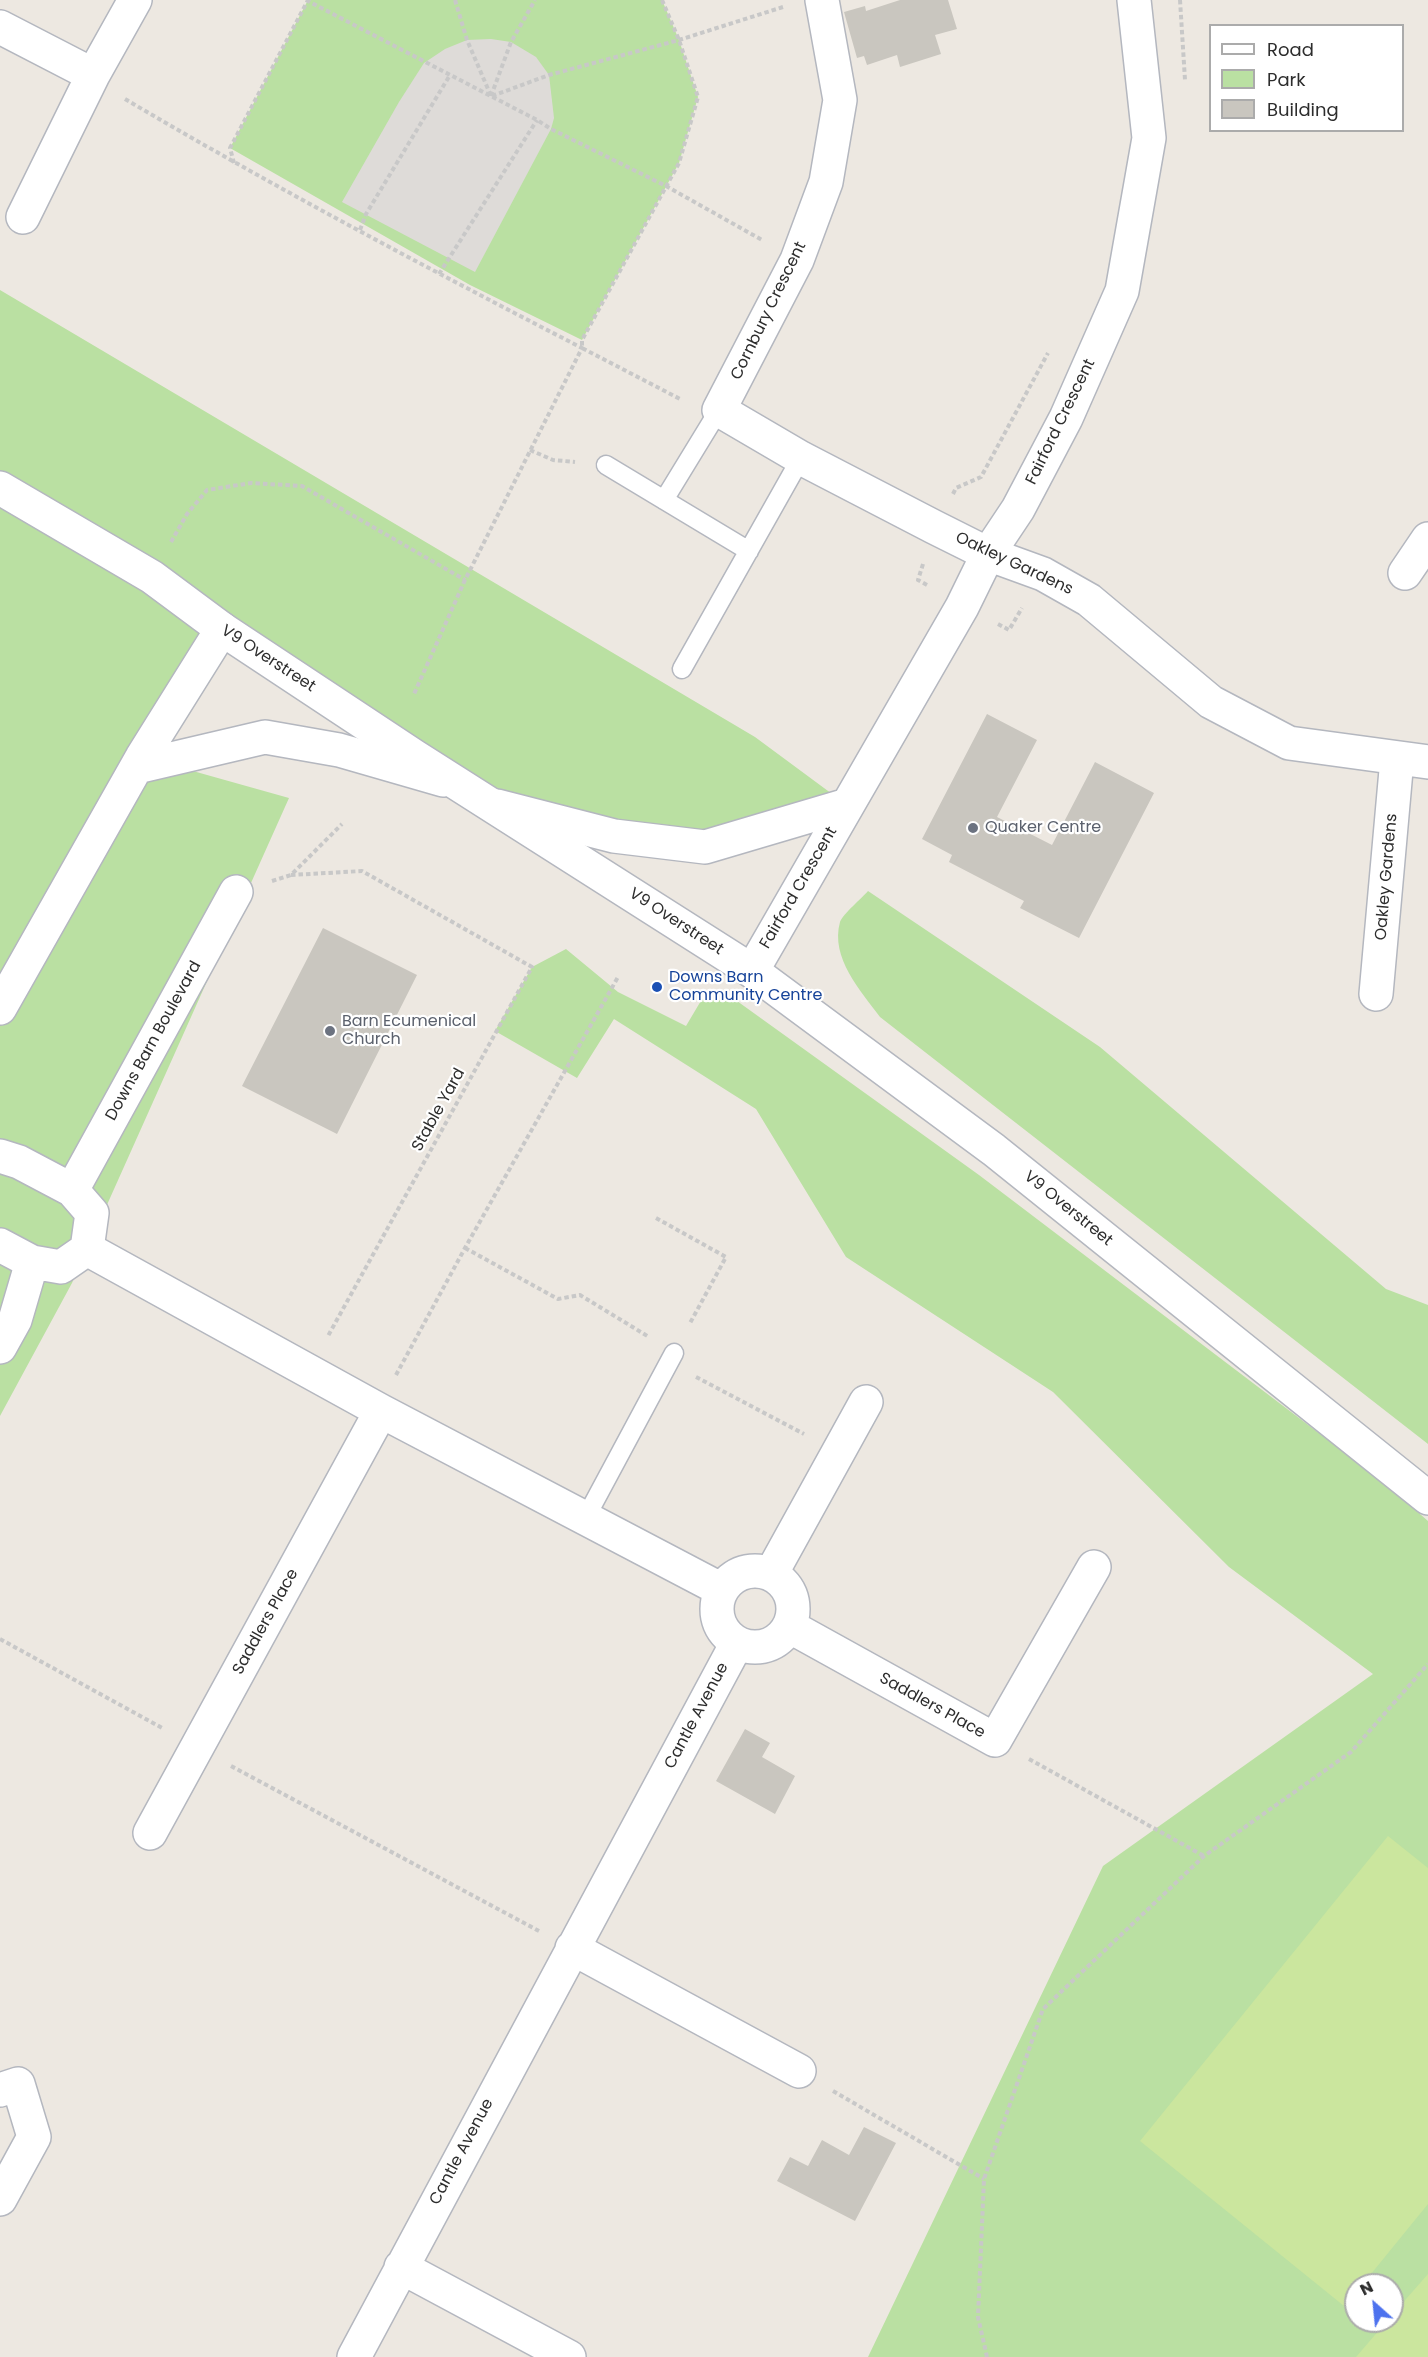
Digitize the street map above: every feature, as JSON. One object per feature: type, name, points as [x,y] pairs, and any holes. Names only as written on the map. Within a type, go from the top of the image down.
[{"type":"street","points":[[23,217],[93,75],[135,0]]},
{"type":"street","name":"Fairford Crescent","points":[[752,971],[962,607],[988,554],[1018,508],[1066,418],[1122,291],[1149,138],[1134,0]]},
{"type":"street","name":"Cornbury Crescent","points":[[719,410],[797,260],[826,182],[840,100],[807,2]]},
{"type":"street","points":[[0,27],[93,75]]},
{"type":"street","name":"Oakley Gardens","points":[[719,410],[801,458],[934,527],[988,554],[1043,574],[1089,600],[1211,702],[1288,743],[1413,761],[1376,994]]},
{"type":"street","name":"V9 Overstreet","points":[[0,488],[152,577],[222,629],[752,971],[994,1150],[1428,1498]]},
{"type":"street","points":[[1405,573],[1428,539]]},
{"type":"street","points":[[0,1008],[137,767],[222,629]]},
{"type":"street","points":[[137,767],[265,737],[339,750],[462,785]]},
{"type":"street","name":"Fairford Crescent","points":[[493,805],[614,836],[705,847],[847,805]]},
{"type":"street","name":"Downs Barn Boulevard","points":[[72,1190],[236,892]]},
{"type":"street","points":[[0,1156],[20,1162],[72,1190],[92,1213],[87,1249],[62,1267],[32,1262],[0,1245]]},
{"type":"street","points":[[87,1249],[379,1410],[722,1590]]},
{"type":"street","points":[[0,1347],[15,1320],[32,1262]]},
{"type":"street","points":[[771,1574],[866,1402]]},
{"type":"street","name":"Saddlers Place","points":[[150,1833],[379,1410]]},
{"type":"street","name":"Saddlers Place","points":[[789,1626],[995,1740],[1094,1567]]},
{"type":"street","points":[[749,1572],[771,1574],[781,1581],[790,1597],[793,1615],[789,1626],[782,1636],[760,1647],[748,1647],[737,1643],[720,1625],[717,1614],[722,1590],[738,1575],[749,1572]]},
{"type":"street","name":"Cantle Avenue","points":[[354,2357],[737,1643]]},
{"type":"street","points":[[572,1948],[799,2071]]},
{"type":"street","points":[[0,2090],[18,2084],[34,2137],[0,2199]]},
{"type":"street","points":[[401,2267],[569,2357]]},
{"type":"lane","points":[[664,500],[719,410]]},
{"type":"lane","points":[[682,669],[801,458]]},
{"type":"lane","points":[[606,465],[748,551]]},
{"type":"lane","points":[[585,1519],[672,1358]]},
{"type":"path","points":[[234,164],[230,148],[307,0],[551,129],[666,186],[797,260]]},
{"type":"path","points":[[455,0],[467,40],[491,96]]},
{"type":"path","points":[[491,96],[511,42],[535,0]]},
{"type":"path","points":[[414,694],[465,580],[582,348],[582,340],[679,163],[698,97],[679,40],[662,0]]},
{"type":"path","points":[[491,96],[549,75],[807,2]]},
{"type":"path","points":[[93,75],[114,93],[234,164],[439,274],[703,411],[719,410]]},
{"type":"path","points":[[360,230],[366,214],[450,75]]},
{"type":"path","points":[[439,274],[447,257],[537,120]]},
{"type":"path","points":[[1009,630],[962,607],[918,580],[934,527],[956,489],[981,477],[1053,344]]},
{"type":"path","points":[[530,450],[553,460],[606,465]]},
{"type":"path","points":[[152,577],[187,514],[207,490],[251,483],[302,486],[465,580]]},
{"type":"path","points":[[236,892],[291,875],[342,824]]},
{"type":"path","name":"Stable Yard","points":[[291,875],[362,871],[532,967],[309,1371]]},
{"type":"path","points":[[379,1410],[465,1248],[618,977]]},
{"type":"path","points":[[656,1218],[726,1257],[672,1358]]},
{"type":"path","points":[[465,1248],[558,1299],[580,1295],[672,1358],[839,1452]]},
{"type":"path","points":[[0,1639],[197,1748],[572,1948]]},
{"type":"path","points":[[987,2357],[978,2316],[984,2179],[1042,2009],[1204,1856],[1350,1752],[1428,1664]]},
{"type":"path","points":[[995,1740],[1204,1856]]},
{"type":"path","points":[[799,2071],[984,2179]]},
{"type":"green space","points":[[308,0],[662,0],[679,40],[698,97],[679,163],[582,340],[470,285],[230,148]]},
{"type":"green space","points":[[0,290],[755,737],[847,805],[705,847],[493,805],[222,629],[143,757],[289,798],[72,1283],[0,1416]]},
{"type":"green space","points":[[868,891],[1100,1047],[1386,1289],[1428,1305],[1428,1444],[880,1017],[856,985],[839,948],[840,922]]},
{"type":"green space","points":[[566,949],[618,992],[686,1026],[702,999],[737,1001],[979,1175],[1382,1481],[1428,1521],[1428,2357],[868,2357],[1103,1866],[1373,1674],[1229,1567],[1053,1392],[846,1257],[756,1109],[614,1019],[577,1078],[495,1031],[532,967]]},
{"type":"green space","points":[[1388,1836],[1428,1868],[1428,2204],[1372,2273],[1344,2273],[1344,2306],[1140,2141]]},
{"type":"green space","points":[[1428,2274],[1428,2357],[1356,2357],[1377,2333],[1404,2333],[1404,2301]]},
{"type":"shaded area","points":[[491,39],[511,42],[536,57],[549,75],[554,118],[551,129],[475,272],[342,202],[424,63],[445,49],[467,40]]},
{"type":"building","points":[[900,0],[948,0],[957,29],[935,35],[941,54],[900,67],[897,55],[867,65],[864,56],[857,58],[844,12],[865,6],[866,11]]},
{"type":"building","name":"Quaker Centre","points":[[987,714],[1037,740],[997,817],[1052,845],[1095,762],[1154,793],[1079,938],[1020,908],[1024,901],[949,862],[952,855],[922,839]]},
{"type":"building","name":"Barn Ecumenical Church","points":[[323,928],[417,975],[337,1134],[242,1086]]},
{"type":"building","points":[[745,1729],[770,1743],[762,1757],[795,1776],[775,1814],[716,1781]]},
{"type":"building","points":[[864,2127],[896,2143],[855,2221],[777,2181],[790,2157],[808,2166],[822,2140],[849,2155]]},
{"type":"place","name":"Quaker Centre","points":[[973,828]]},
{"type":"place","name":"Downs Barn Community Centre","points":[[657,987]]},
{"type":"place","name":"Barn Ecumenical Church","points":[[330,1031]]}]
